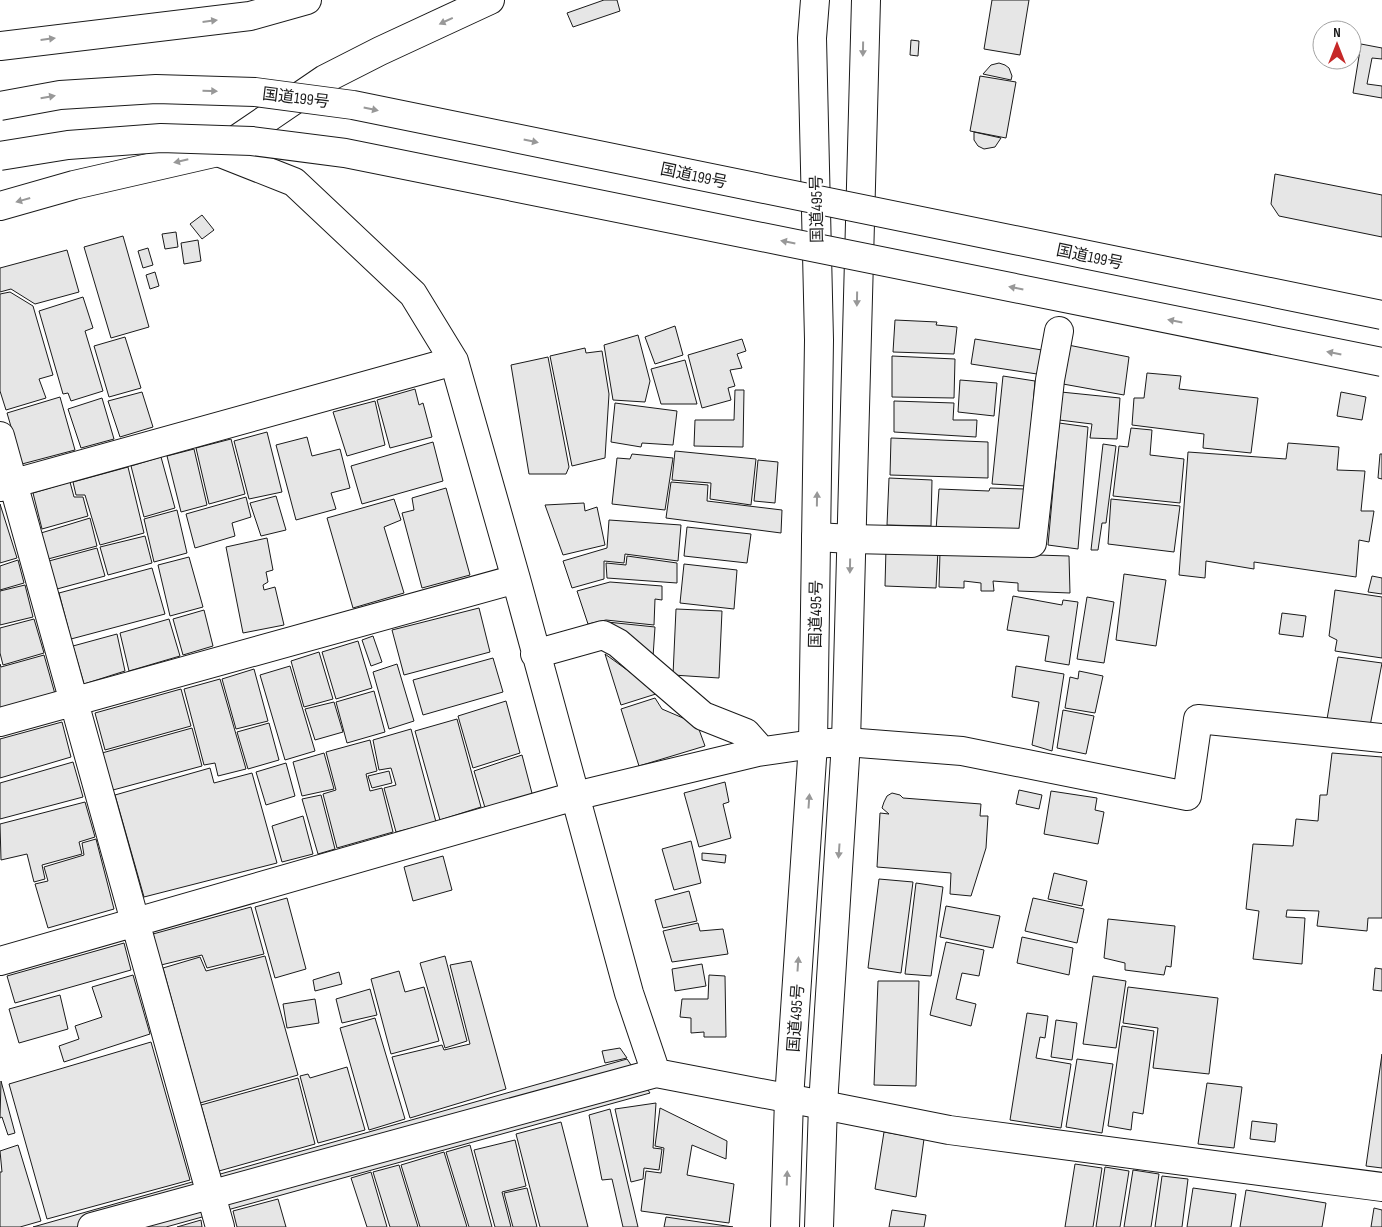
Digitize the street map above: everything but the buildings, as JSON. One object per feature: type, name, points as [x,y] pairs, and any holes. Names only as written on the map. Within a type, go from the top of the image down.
[{"type":"main road","points":[[0,46],[250,16],[307,0]]},
{"type":"main road","points":[[0,206],[74,186],[218,152],[325,79],[380,51],[490,0]]},
{"type":"main road","points":[[807,0],[812,38]]},
{"type":"main road","name":"国道495号","points":[[785,1227],[789,1099],[813,744],[819,340],[812,38],[815,0]]},
{"type":"main road","name":"国道495号","points":[[819,1227],[824,1104],[846,742],[866,0]]},
{"type":"main road","name":"国道199号","points":[[0,106],[60,95],[156,89],[254,92],[353,105],[1382,315]]},
{"type":"main road","points":[[0,156],[68,145],[161,138],[252,141],[345,153],[1382,362]]},
{"type":"main road","points":[[218,152],[294,182],[413,294],[454,361],[516,579],[629,994],[656,1073]]},
{"type":"main road","points":[[816,537],[1032,543],[1050,380],[1058,331]]},
{"type":"main road","points":[[7,485],[454,361]]},
{"type":"main road","points":[[0,436],[7,485],[73,701],[220,1227]]},
{"type":"main road","points":[[0,722],[516,579]]},
{"type":"main road","points":[[536,654],[603,635],[618,643],[703,716],[746,733],[762,751]]},
{"type":"main road","points":[[0,961],[575,796],[762,751],[813,744],[846,742],[962,751],[1187,796],[1198,719],[1382,738]]},
{"type":"main road","points":[[92,1227],[656,1073],[824,1104],[949,1130],[1382,1187]]}]
